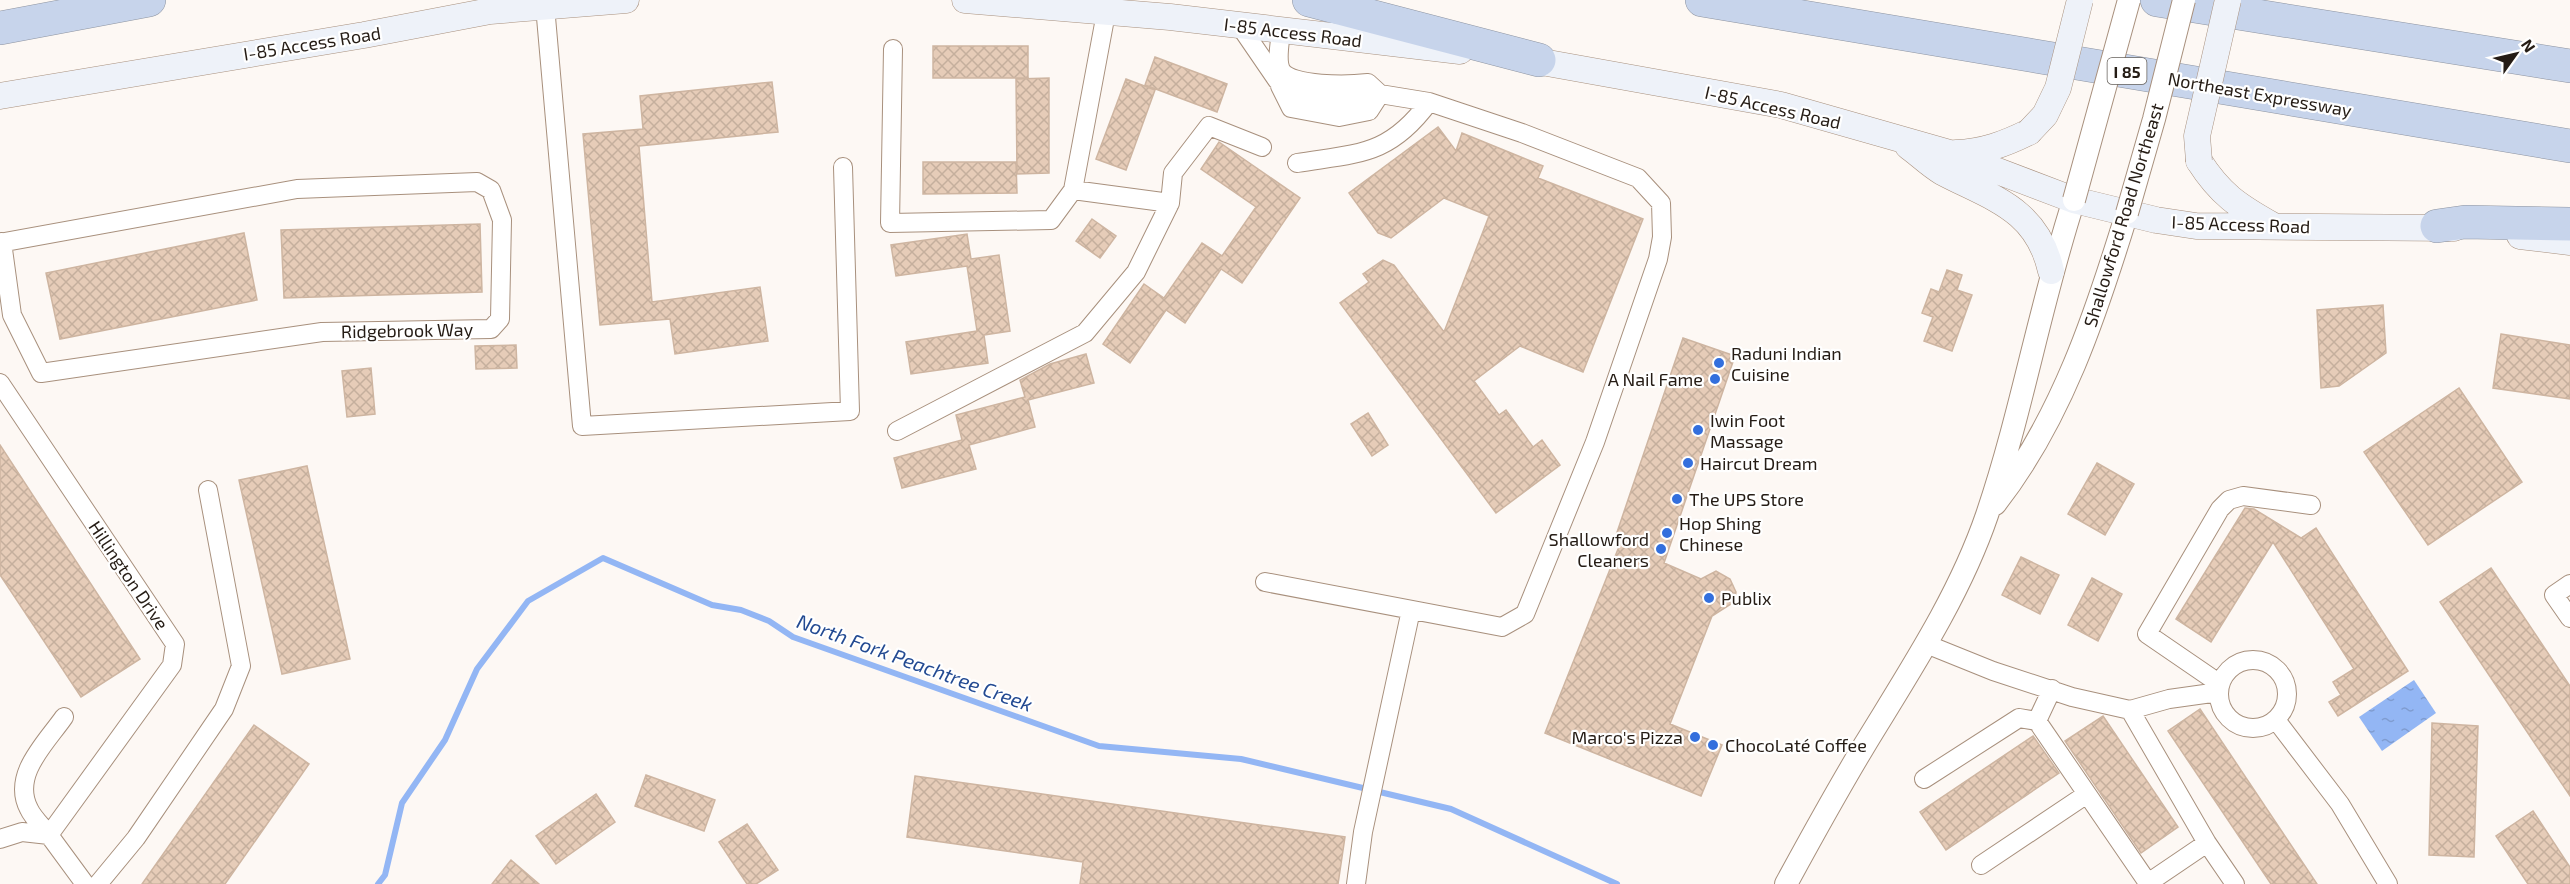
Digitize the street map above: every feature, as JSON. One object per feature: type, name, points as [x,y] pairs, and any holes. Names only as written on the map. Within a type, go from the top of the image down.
[{"type":"highway","points":[[0,28],[149,0]]},
{"type":"highway","points":[[1309,0],[1539,60]]},
{"type":"highway","name":"Northeast Expressway","points":[[1702,0],[2570,146]]},
{"type":"highway","points":[[2157,0],[2570,66]]},
{"type":"highway","points":[[2437,226],[2464,222],[2570,225]]},
{"type":"main road","name":"I-85 Access Road","points":[[0,96],[364,35],[490,11],[626,0]]},
{"type":"main road","name":"I-85 Access Road","points":[[965,0],[1170,17],[1281,32],[1539,60],[1781,105],[1953,154],[2074,200],[2196,226],[2437,226],[2570,242]]},
{"type":"main road","points":[[1953,154],[1977,152],[2029,132],[2046,115],[2058,88],[2080,0]]},
{"type":"main road","points":[[2228,0],[2197,136],[2199,161],[2215,186],[2234,203],[2275,227]]},
{"type":"main road","points":[[1901,140],[1940,171],[1989,194],[2017,212],[2038,235],[2051,271]]},
{"type":"street","name":"Shallowford Road Northeast","points":[[1786,884],[1850,770],[1926,644],[1959,580],[1987,515],[2023,391],[2051,271],[2074,200],[2129,0]]},
{"type":"street","name":"Shallowford Road Northeast","points":[[1987,515],[2019,474],[2053,410],[2092,319],[2127,213],[2184,0]]},
{"type":"street","points":[[545,6],[582,426],[850,411],[843,167]]},
{"type":"street","points":[[893,49],[890,223],[1051,220],[1073,190],[1106,13]]},
{"type":"street","points":[[1240,26],[1277,80],[1303,99],[1358,99],[1380,94],[1429,102],[1522,133],[1638,178],[1661,203],[1662,237],[1658,259],[1595,442],[1525,614],[1502,627],[1266,582]]},
{"type":"street","points":[[1281,32],[1279,63],[1282,72],[1338,100]]},
{"type":"street","points":[[1297,164],[1371,152],[1410,127],[1429,102]]},
{"type":"street","points":[[897,430],[1085,333],[1137,272],[1170,203],[1173,173],[1209,126],[1262,147]]},
{"type":"street","name":"Ridgebrook Way","points":[[477,182],[491,190],[502,220],[500,319],[491,329],[322,332],[42,373],[12,315],[1,242],[297,189],[477,182]]},
{"type":"street","points":[[1073,190],[1170,203]]},
{"type":"street","name":"Hillington Drive","points":[[0,383],[176,644],[172,665],[50,835]]},
{"type":"street","points":[[98,884],[136,838],[224,709],[241,666],[208,490]]},
{"type":"street","points":[[2219,688],[2147,634],[2220,510],[2229,500],[2243,496],[2311,505]]},
{"type":"street","points":[[2570,584],[2554,595],[2570,618]]},
{"type":"street","points":[[1356,884],[1363,832],[1412,610]]},
{"type":"street","points":[[1926,644],[1994,671],[2130,710],[2219,688]]},
{"type":"street","points":[[2245,660],[2267,662],[2283,677],[2287,688],[2287,700],[2276,720],[2254,728],[2242,726],[2224,713],[2219,688],[2227,672],[2235,664],[2245,660]]},
{"type":"street","points":[[2037,721],[2052,689]]},
{"type":"street","points":[[2130,710],[2206,843],[2235,884]]},
{"type":"street","points":[[64,717],[26,772],[24,791],[29,809],[85,884]]},
{"type":"street","points":[[1924,778],[2019,718],[2037,721],[2148,883],[2206,843]]},
{"type":"street","points":[[2276,720],[2340,804],[2388,884]]},
{"type":"street","points":[[1980,865],[2087,794]]},
{"type":"street","points":[[0,838],[22,832],[50,835]]},
{"type":"water","points":[[2414,680],[2436,713],[2382,751],[2359,717]]},
{"type":"building","points":[[933,46],[1028,46],[1028,78],[933,78]]},
{"type":"building","points":[[1155,57],[1227,84],[1217,112],[1145,85]]},
{"type":"building","points":[[1049,78],[1049,173],[1017,174],[1016,79]]},
{"type":"building","points":[[1126,79],[1155,90],[1126,170],[1096,159]]},
{"type":"building","points":[[772,82],[778,132],[639,146],[652,302],[760,287],[768,341],[675,354],[670,319],[600,325],[583,134],[643,129],[640,96]]},
{"type":"building","points":[[1438,127],[1456,151],[1462,133],[1543,166],[1538,178],[1643,219],[1583,372],[1520,346],[1474,381],[1499,415],[1506,410],[1533,447],[1542,440],[1560,465],[1496,513],[1340,303],[1369,282],[1363,274],[1383,260],[1394,265],[1444,332],[1489,216],[1444,198],[1391,238],[1378,233],[1349,193]]},
{"type":"building","points":[[1219,142],[1300,198],[1242,283],[1221,269],[1185,323],[1166,310],[1130,363],[1103,344],[1144,284],[1164,298],[1202,243],[1222,256],[1256,207],[1201,169]]},
{"type":"building","points":[[923,162],[1016,162],[1017,193],[923,194]]},
{"type":"building","points":[[1092,219],[1116,236],[1100,258],[1076,241]]},
{"type":"building","points":[[480,224],[482,292],[284,298],[281,230]]},
{"type":"building","points":[[244,233],[257,300],[60,339],[46,273]]},
{"type":"building","points":[[967,234],[971,259],[999,255],[1010,331],[984,335],[988,363],[911,374],[906,342],[977,331],[967,266],[896,276],[891,245]]},
{"type":"building","points":[[1947,270],[1962,275],[1957,290],[1972,295],[1952,351],[1924,341],[1933,317],[1922,313],[1931,289],[1939,292]]},
{"type":"building","points":[[2383,305],[2386,353],[2339,386],[2321,388],[2317,310]]},
{"type":"building","points":[[2501,334],[2570,345],[2570,399],[2493,388]]},
{"type":"building","points":[[1683,338],[1735,356],[1664,563],[1701,579],[1716,571],[1730,579],[1736,592],[1734,602],[1712,616],[1670,724],[1722,745],[1701,796],[1545,733],[1620,544],[1614,541]]},
{"type":"building","points":[[516,345],[517,368],[476,369],[475,346]]},
{"type":"building","points":[[1086,354],[1094,383],[1028,400],[1035,427],[969,445],[976,469],[902,488],[894,458],[962,440],[956,415],[1025,397],[1020,380],[1050,364]]},
{"type":"building","points":[[371,368],[375,414],[347,417],[342,371]]},
{"type":"building","points":[[2459,388],[2522,482],[2428,545],[2364,452]]},
{"type":"building","points":[[1368,413],[1388,445],[1372,456],[1351,424]]},
{"type":"building","points":[[0,445],[140,659],[81,697],[0,575]]},
{"type":"building","points":[[2097,463],[2134,484],[2105,535],[2068,514]]},
{"type":"building","points":[[307,466],[350,659],[282,674],[239,480]]},
{"type":"building","points":[[2245,508],[2254,509],[2301,538],[2316,528],[2408,671],[2338,716],[2329,702],[2341,695],[2333,682],[2354,669],[2273,542],[2211,642],[2176,619]]},
{"type":"building","points":[[2021,557],[2059,575],[2040,614],[2002,595]]},
{"type":"building","points":[[2491,568],[2570,686],[2570,796],[2440,602]]},
{"type":"building","points":[[2092,578],[2122,594],[2098,641],[2068,625]]},
{"type":"building","points":[[2200,709],[2317,884],[2271,884],[2168,731]]},
{"type":"building","points":[[2103,716],[2178,827],[2141,853],[2065,741]]},
{"type":"building","points":[[2432,723],[2478,726],[2474,857],[2429,855]]},
{"type":"building","points":[[254,725],[309,764],[225,884],[142,884]]},
{"type":"building","points":[[2033,736],[2059,773],[1946,850],[1920,812]]},
{"type":"building","points":[[646,775],[715,800],[704,831],[635,806]]},
{"type":"building","points":[[915,776],[1345,837],[1338,884],[1080,884],[1083,862],[907,837]]},
{"type":"building","points":[[596,794],[615,822],[556,864],[536,836]]},
{"type":"building","points":[[2533,811],[2570,867],[2570,884],[2528,884],[2496,836]]},
{"type":"building","points":[[747,824],[778,870],[756,884],[747,884],[719,842]]},
{"type":"building","points":[[511,860],[539,884],[492,884]]},
{"type":"waterway","name":"North Fork Peachtree Creek","points":[[378,884],[385,875],[402,803],[445,740],[477,669],[528,601],[603,558],[712,605],[741,610],[769,621],[793,637],[1099,746],[1241,759],[1451,809],[1617,884]]},
{"type":"place","name":"Raduni Indian Cuisine","points":[[1719,363]]},
{"type":"place","name":"A Nail Fame","points":[[1715,379]]},
{"type":"place","name":"Iwin Foot Massage","points":[[1698,430]]},
{"type":"place","name":"Haircut Dream","points":[[1688,463]]},
{"type":"place","name":"The UPS Store","points":[[1677,499]]},
{"type":"place","name":"Hop Shing Chinese","points":[[1667,533]]},
{"type":"place","name":"Shallowford Cleaners","points":[[1661,549]]},
{"type":"place","name":"Publix","points":[[1709,598]]},
{"type":"place","name":"Marco's Pizza","points":[[1695,737]]},
{"type":"place","name":"ChocoLaté Coffee","points":[[1713,745]]}]
